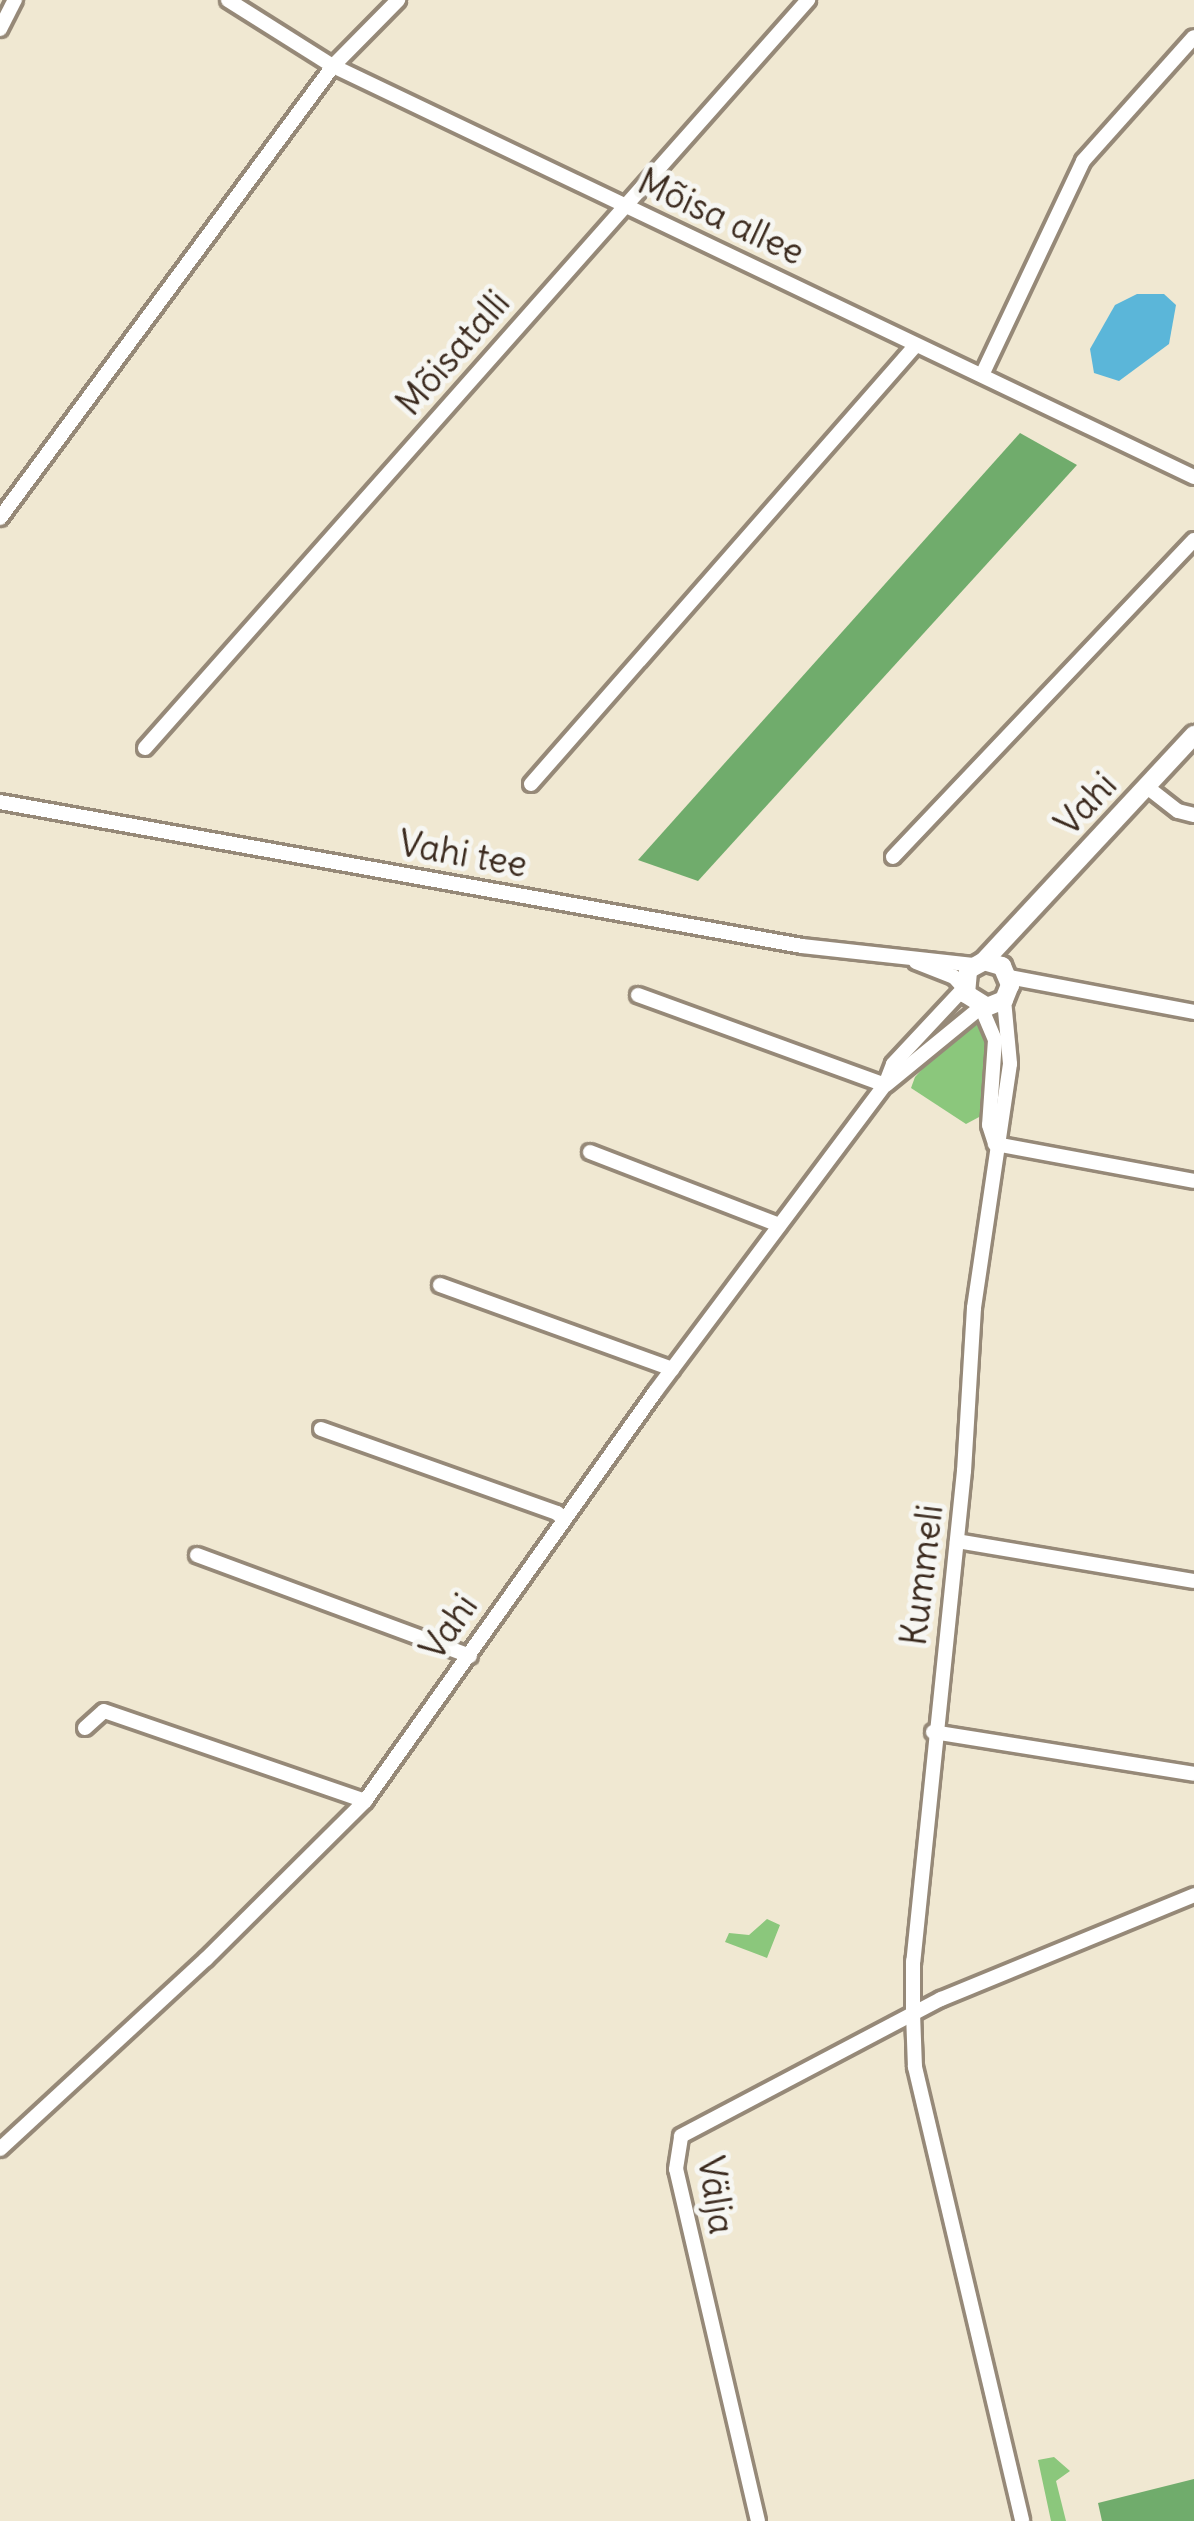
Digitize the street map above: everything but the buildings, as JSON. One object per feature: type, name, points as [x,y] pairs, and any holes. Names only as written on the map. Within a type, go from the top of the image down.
[{"type":"street","points":[[0,28],[15,0]]},
{"type":"street","points":[[0,518],[334,66],[398,0]]},
{"type":"street","name":"Mõisatalli","points":[[145,748],[808,0]]},
{"type":"street","name":"Mõisa allee","points":[[231,1],[334,66],[1194,477]]},
{"type":"street","points":[[982,376],[1083,161],[1194,37]]},
{"type":"street","points":[[531,784],[916,345]]},
{"type":"street","points":[[893,857],[1194,540]]},
{"type":"street","name":"Vahi","points":[[979,963],[1194,735]]},
{"type":"street","points":[[1147,787],[1178,811],[1194,814]]},
{"type":"street","name":"Vahi tee","points":[[0,802],[916,962],[979,963]]},
{"type":"street","name":"Vahi","points":[[1008,974],[1025,917]]},
{"type":"street","name":"Vahi tee","points":[[916,962],[954,977],[964,988]]},
{"type":"street","points":[[1008,974],[1004,1000],[982,1007],[964,988],[979,963],[1008,974],[1194,1012]]},
{"type":"street","name":"Vahi","points":[[885,1085],[893,1064],[964,988]]},
{"type":"street","points":[[638,994],[885,1085]]},
{"type":"street","name":"Kummeli","points":[[1004,1000],[1010,1064],[974,1307],[957,1541],[933,1732],[913,2013],[915,2067],[1022,2521]]},
{"type":"street","name":"Vahi","points":[[0,2149],[206,1959],[365,1801],[672,1370],[885,1085],[982,1007]]},
{"type":"street","name":"Kummeli","points":[[982,1007],[995,1040],[989,1125],[995,1144]]},
{"type":"street","points":[[995,1144],[1194,1181]]},
{"type":"street","points":[[590,1152],[779,1225]]},
{"type":"street","points":[[440,1285],[672,1370]]},
{"type":"street","points":[[321,1429],[557,1513],[564,1520]]},
{"type":"street","points":[[957,1541],[1194,1580]]},
{"type":"street","points":[[197,1555],[470,1656]]},
{"type":"street","points":[[86,1728],[104,1711],[365,1801]]},
{"type":"street","points":[[933,1732],[1194,1774]]},
{"type":"street","name":"Välja","points":[[758,2521],[676,2169],[676,2150],[692,2126],[913,2013],[1194,1895]]},
{"type":"green space","points":[[1020,433],[1077,465],[698,881],[638,860]]},
{"type":"green space","points":[[975,1022],[989,1034],[981,1116],[966,1124],[911,1088],[915,1077],[953,1035]]},
{"type":"green space","points":[[767,1919],[780,1925],[767,1958],[725,1942],[729,1933],[749,1935]]},
{"type":"green space","points":[[1054,2457],[1070,2471],[1056,2481],[1066,2521],[1051,2521],[1038,2460]]},
{"type":"green space","points":[[1194,2479],[1194,2521],[1102,2521],[1098,2503]]},
{"type":"water","points":[[1137,294],[1164,294],[1176,305],[1169,344],[1119,381],[1094,373],[1090,349],[1115,305]]}]
